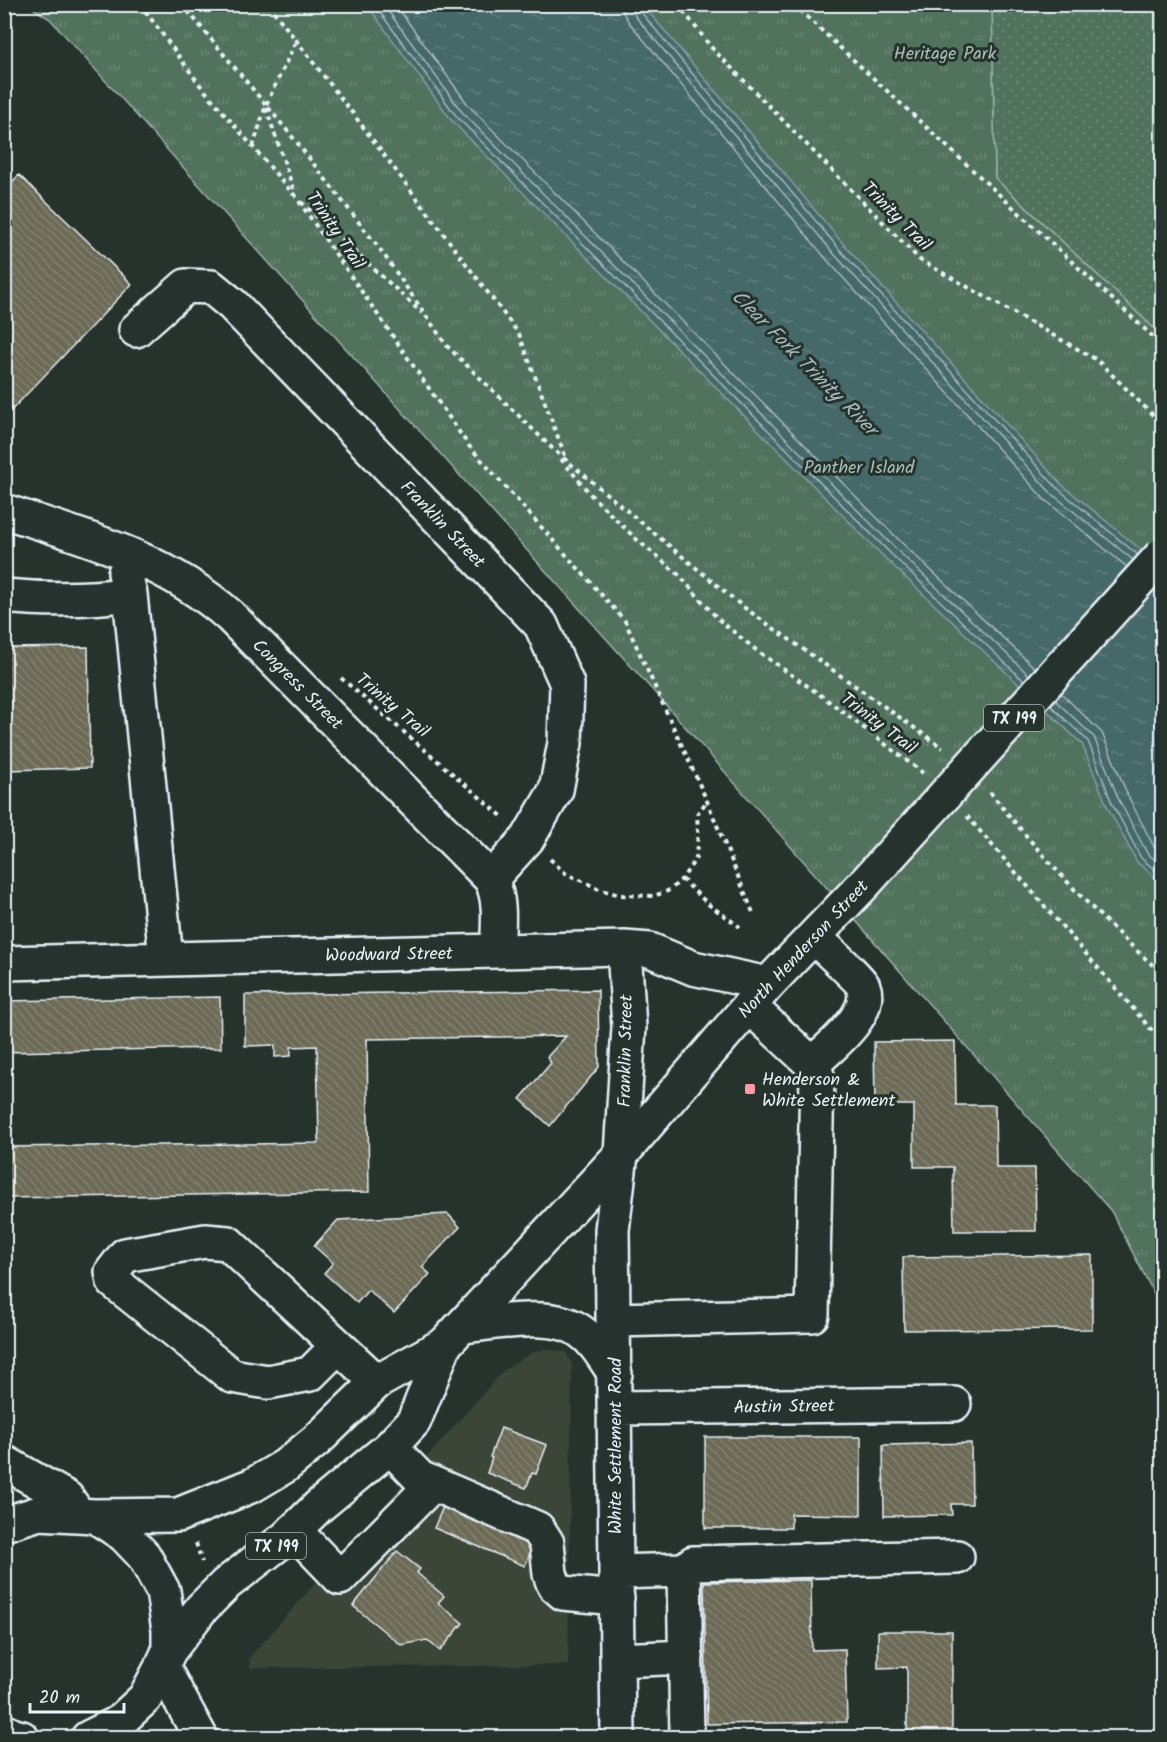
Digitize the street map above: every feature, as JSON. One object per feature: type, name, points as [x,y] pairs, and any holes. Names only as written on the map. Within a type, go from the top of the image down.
[{"type":"street","name":"Franklin Street","points":[[136,330],[186,286],[211,287],[233,305],[541,625],[567,684],[565,743],[555,790],[528,838],[491,879]]},
{"type":"street","name":"Congress Street","points":[[4,511],[121,549],[153,564],[208,596],[491,879]]},
{"type":"street","points":[[121,549],[130,594],[166,959]]},
{"type":"street","name":"North Henderson Street","points":[[4,1524],[39,1513],[178,1515],[253,1485],[285,1466],[317,1440],[377,1382],[454,1335],[621,1154],[759,995],[866,882],[1162,555]]},
{"type":"street","points":[[4,596],[97,598],[130,594]]},
{"type":"street","points":[[491,879],[497,891],[497,951]]},
{"type":"street","points":[[812,1064],[860,1015],[864,1003],[862,986],[814,937]]},
{"type":"street","name":"Franklin Street","points":[[621,1154],[629,1027],[624,948]]},
{"type":"street","name":"Woodward Street","points":[[4,963],[624,948],[650,950],[759,995]]},
{"type":"street","points":[[614,1320],[812,1314],[817,1075],[812,1064],[759,995]]},
{"type":"street","name":"White Settlement Road","points":[[618,1737],[612,1230],[621,1154]]},
{"type":"street","points":[[338,1346],[310,1374],[268,1382],[232,1376],[114,1282],[112,1272],[125,1255],[206,1241],[228,1243],[377,1382]]},
{"type":"street","points":[[454,1335],[549,1319],[579,1330],[593,1342],[615,1374]]},
{"type":"street","name":"North Henderson Street","points":[[88,1737],[118,1723],[145,1698],[165,1658],[209,1600],[390,1447],[414,1421],[454,1335]]},
{"type":"street","name":"Austin Street","points":[[615,1408],[954,1404]]},
{"type":"street","points":[[390,1447],[420,1478],[538,1528],[547,1542],[550,1574],[554,1585],[563,1593],[616,1585],[684,1570],[693,1563],[957,1557]]},
{"type":"street","points":[[4,1462],[67,1498],[86,1515],[124,1535],[144,1556],[163,1591],[169,1630],[165,1658],[194,1726],[201,1737]]},
{"type":"street","points":[[294,1530],[340,1578],[433,1484]]},
{"type":"street","points":[[684,1570],[687,1737]]},
{"type":"street","points":[[617,1660],[686,1657]]},
{"type":"street","points":[[4,1731],[22,1737]]},
{"type":"path","points":[[140,4],[200,86],[296,197],[427,317]]},
{"type":"path","name":"Trinity Trail","points":[[182,4],[266,105],[382,252],[447,346],[555,452],[591,495],[635,538],[679,575],[718,619],[756,650],[826,699],[927,776]]},
{"type":"path","name":"Trinity Trail","points":[[268,4],[519,334],[568,462]]},
{"type":"path","name":"Trinity Trail","points":[[678,4],[711,46],[920,260],[1097,360],[1162,424]]},
{"type":"path","points":[[793,4],[1162,345]]},
{"type":"path","points":[[253,147],[266,105],[296,40]]},
{"type":"path","name":"Trinity Trail","points":[[266,105],[296,197],[469,446],[625,621],[707,801],[754,915]]},
{"type":"path","name":"Trinity Trail","points":[[555,452],[742,606],[950,752]]},
{"type":"path","name":"Trinity Trail","points":[[339,677],[528,838],[565,873],[601,890],[621,895],[654,896],[670,890],[682,879],[696,858],[697,814],[707,801]]},
{"type":"path","points":[[989,791],[1065,880],[1116,933],[1162,973]]},
{"type":"path","points":[[961,808],[1162,1042]]},
{"type":"path","points":[[682,879],[708,904],[740,927]]},
{"type":"shaded area","points":[[546,1349],[566,1352],[572,1365],[568,1665],[250,1668],[249,1658],[503,1371],[533,1352]]},
{"type":"green space","name":"Panther Island","points":[[28,5],[992,5],[995,178],[1162,336],[1162,1309],[1111,1211],[673,713],[50,19]]},
{"type":"green space","points":[[992,5],[1162,5],[1162,336],[995,178]]},
{"type":"water","name":"Clear Fork Trinity River","points":[[367,5],[643,5],[845,246],[1061,484],[1162,567],[1162,883],[1137,862],[1107,806],[1082,744],[886,559],[452,121]]},
{"type":"building","points":[[19,175],[132,284],[4,418],[4,190]]},
{"type":"building","points":[[88,647],[90,768],[4,770],[4,648]]},
{"type":"building","points":[[598,990],[599,1067],[550,1126],[520,1099],[551,1063],[547,1057],[566,1036],[367,1039],[369,1192],[4,1198],[4,1147],[319,1143],[317,1046],[291,1047],[291,1056],[275,1057],[275,1045],[245,1046],[245,995]]},
{"type":"building","points":[[220,997],[221,1048],[4,1052],[4,1001]]},
{"type":"building","points":[[955,1041],[956,1105],[995,1105],[996,1168],[1035,1168],[1036,1231],[954,1231],[953,1167],[914,1167],[914,1105],[875,1105],[874,1042]]},
{"type":"building","points":[[448,1214],[460,1227],[422,1267],[430,1274],[394,1313],[368,1290],[357,1303],[324,1273],[333,1263],[314,1246],[338,1220]]},
{"type":"building","points":[[1092,1255],[1092,1329],[904,1330],[903,1257]]},
{"type":"building","points":[[501,1428],[547,1445],[536,1474],[532,1473],[526,1488],[487,1473],[492,1458],[490,1457]]},
{"type":"building","points":[[705,1437],[861,1437],[861,1515],[791,1514],[791,1528],[705,1528]]},
{"type":"building","points":[[971,1443],[972,1504],[951,1504],[952,1515],[884,1516],[883,1445]]},
{"type":"building","points":[[446,1500],[536,1538],[525,1566],[434,1528]]},
{"type":"building","points":[[397,1551],[420,1569],[417,1573],[444,1596],[438,1603],[463,1623],[440,1651],[427,1640],[401,1645],[353,1606]]},
{"type":"building","points":[[811,1580],[812,1650],[845,1649],[847,1722],[707,1724],[704,1582]]},
{"type":"building","points":[[878,1631],[952,1631],[952,1738],[907,1738],[907,1667],[878,1668]]},
{"type":"place","name":"Henderson & White Settlement","points":[[750,1089]]},
{"type":"park label","name":"Heritage Park","points":[[945,53]]}]
